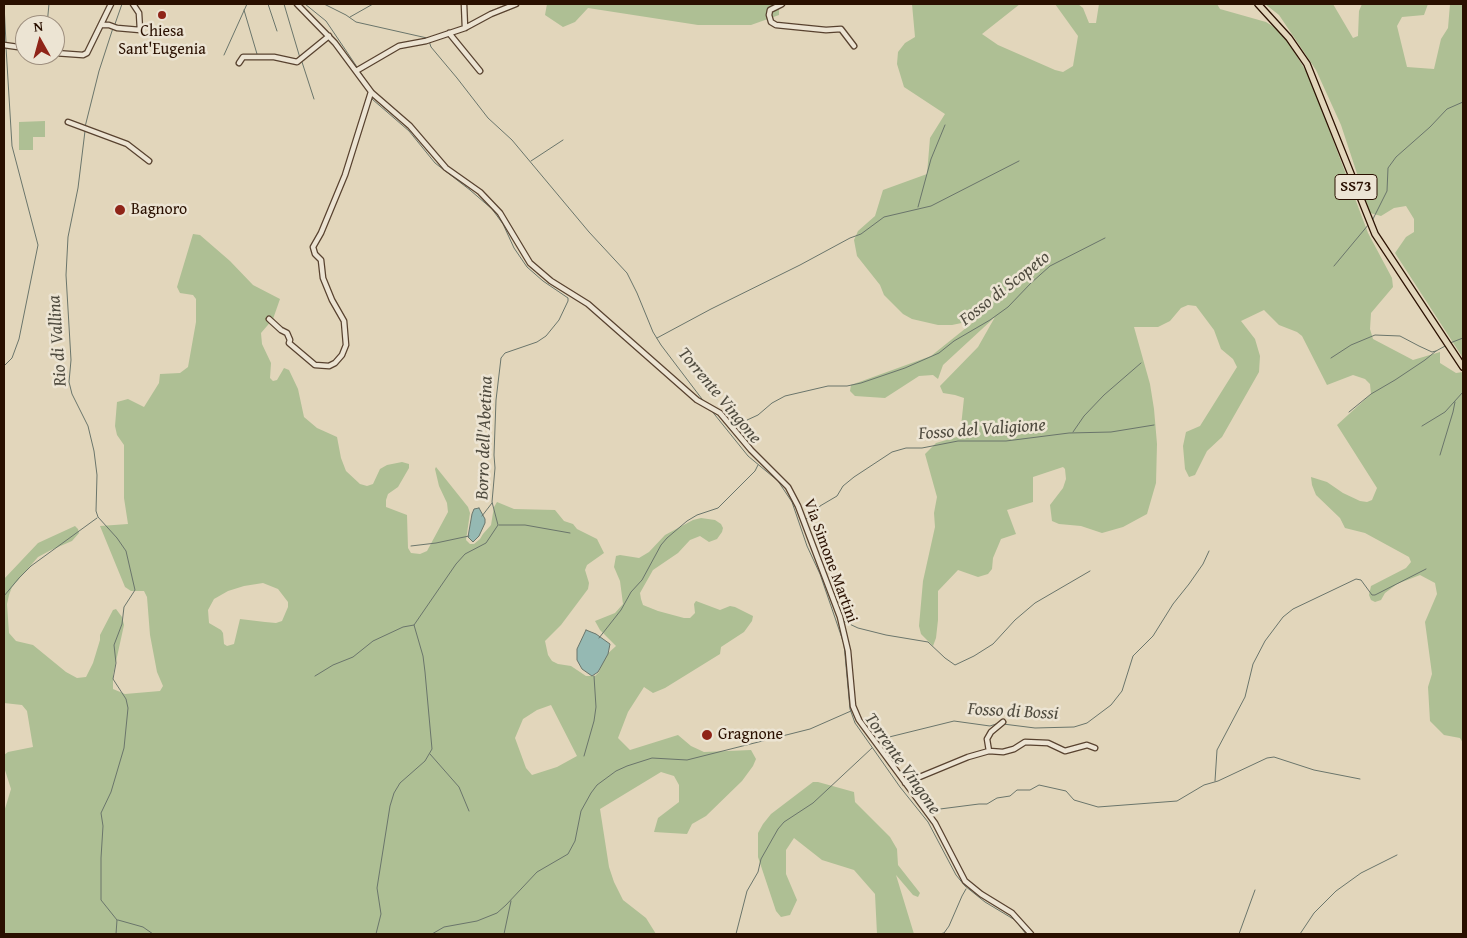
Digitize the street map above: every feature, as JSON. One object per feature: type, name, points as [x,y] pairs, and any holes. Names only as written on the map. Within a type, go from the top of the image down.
[{"type":"main road","name":"SS73","points":[[1258,4],[1289,38],[1307,64],[1324,102],[1375,234],[1463,367]]},
{"type":"street","points":[[65,53],[86,54],[102,25],[110,4]]},
{"type":"street","points":[[102,25],[140,30],[139,13],[133,4]]},
{"type":"street","name":"Via Simone Martini","points":[[297,4],[336,43],[371,92],[410,126],[446,168],[480,192],[500,213],[530,263],[551,280],[588,304],[690,394],[720,412],[751,450],[788,487],[798,506],[841,620],[848,651],[854,706],[860,722],[928,815],[966,882],[981,894],[1012,913],[1031,934]]},
{"type":"street","points":[[464,4],[465,28]]},
{"type":"street","points":[[356,71],[399,46],[426,41],[465,28],[491,14],[516,4]]},
{"type":"street","points":[[782,4],[770,10],[771,22],[776,25],[826,30],[841,28],[854,46]]},
{"type":"street","points":[[449,33],[480,71]]},
{"type":"street","points":[[239,62],[243,57],[274,56],[296,62],[329,36]]},
{"type":"street","points":[[270,319],[280,330],[287,333],[290,340],[289,343],[315,364],[329,366],[335,363],[342,355],[346,345],[344,321],[332,300],[323,278],[321,260],[315,254],[313,247],[321,233],[345,175],[371,92]]},
{"type":"street","points":[[68,122],[127,144],[148,161]]},
{"type":"street","points":[[989,751],[987,739],[991,732],[1002,724]]},
{"type":"street","points":[[905,783],[968,757],[989,751],[1003,752],[1014,749],[1025,742],[1048,743],[1065,751],[1087,745],[1095,748]]},
{"type":"green space","points":[[547,4],[779,4],[779,15],[751,25],[698,25],[588,8],[575,22],[563,27],[545,15]]},
{"type":"green space","points":[[912,4],[1020,4],[982,34],[998,45],[1063,72],[1073,66],[1078,36],[1055,4],[1078,4],[1083,8],[1089,23],[1096,23],[1099,4],[1217,4],[1220,9],[1266,22],[1282,32],[1309,76],[1368,233],[1392,278],[1393,287],[1371,313],[1370,329],[1373,339],[1413,360],[1440,352],[1440,363],[1456,373],[1463,372],[1463,743],[1460,738],[1444,735],[1430,721],[1428,687],[1432,674],[1425,622],[1437,594],[1435,583],[1420,575],[1397,584],[1385,593],[1381,600],[1375,602],[1371,600],[1369,595],[1371,586],[1406,568],[1411,562],[1409,557],[1365,533],[1345,528],[1340,518],[1316,495],[1312,485],[1311,477],[1327,482],[1343,493],[1360,501],[1367,502],[1372,500],[1377,488],[1337,425],[1371,394],[1370,384],[1365,379],[1353,375],[1327,385],[1302,336],[1279,325],[1264,310],[1241,321],[1255,339],[1260,356],[1259,372],[1222,437],[1207,451],[1195,475],[1189,477],[1185,469],[1183,446],[1186,432],[1200,426],[1237,367],[1233,359],[1221,349],[1214,330],[1196,306],[1188,305],[1181,308],[1170,321],[1158,327],[1134,327],[1150,384],[1157,444],[1156,483],[1147,514],[1123,527],[1102,533],[1081,526],[1059,524],[1052,521],[1050,505],[1063,488],[1066,479],[1065,469],[1063,467],[1033,477],[1033,502],[1007,510],[1016,534],[1001,539],[993,558],[992,569],[988,574],[978,577],[958,570],[938,591],[938,620],[933,646],[921,634],[919,626],[923,581],[935,527],[934,513],[937,497],[925,454],[936,443],[960,436],[964,398],[943,393],[940,386],[978,347],[995,317],[943,365],[938,379],[933,375],[919,376],[885,398],[855,396],[850,391],[851,385],[931,356],[976,320],[952,325],[938,325],[912,319],[903,314],[884,295],[880,285],[857,256],[854,240],[858,231],[875,216],[883,190],[927,174],[930,138],[945,114],[904,87],[897,64],[898,52],[905,43],[915,37]]},
{"type":"green space","points":[[1265,4],[1333,4],[1353,38],[1358,36],[1359,11],[1362,4],[1428,4],[1424,15],[1402,17],[1397,26],[1407,67],[1434,69],[1441,39],[1448,28],[1450,4],[1463,4],[1463,358],[1395,253],[1406,237],[1414,232],[1414,219],[1406,206],[1394,208],[1381,216],[1370,213],[1341,125],[1316,70],[1279,15]]},
{"type":"green space","points":[[45,121],[45,137],[33,137],[33,150],[19,150],[19,122]]},
{"type":"green space","points":[[193,234],[200,235],[230,261],[253,285],[280,299],[273,319],[261,333],[262,344],[271,363],[270,378],[273,381],[277,380],[284,368],[289,370],[298,389],[304,417],[317,428],[337,437],[341,458],[346,471],[360,484],[367,486],[373,484],[380,469],[387,465],[402,462],[409,464],[409,468],[398,487],[388,494],[386,507],[407,515],[408,548],[411,553],[420,554],[427,551],[448,512],[447,503],[439,486],[436,467],[468,507],[470,513],[466,540],[470,544],[474,544],[480,539],[491,525],[494,507],[497,502],[514,509],[555,510],[564,521],[573,524],[577,529],[597,539],[604,553],[587,565],[585,570],[589,583],[588,589],[561,625],[545,641],[548,655],[552,661],[558,664],[571,666],[586,676],[595,676],[599,672],[604,657],[616,646],[600,630],[595,621],[615,613],[623,604],[620,581],[614,567],[616,556],[639,558],[649,552],[665,535],[693,520],[701,518],[715,520],[721,524],[722,532],[717,539],[709,542],[700,536],[690,540],[678,553],[653,570],[640,593],[641,599],[643,605],[684,618],[690,618],[695,613],[694,604],[696,601],[720,610],[730,606],[753,616],[752,621],[744,632],[721,647],[720,654],[665,688],[653,693],[644,687],[628,712],[618,738],[630,750],[678,735],[691,746],[704,752],[751,750],[756,759],[742,781],[706,816],[692,824],[687,834],[654,832],[658,818],[679,802],[679,785],[674,776],[661,772],[600,809],[609,867],[614,882],[623,900],[646,918],[656,934],[4,934],[4,812],[11,789],[4,767],[4,755],[8,752],[33,747],[27,711],[22,705],[4,703],[4,579],[38,543],[75,526],[79,533],[72,541],[38,557],[12,587],[7,604],[9,633],[16,641],[33,645],[66,672],[77,678],[86,677],[93,663],[100,635],[113,610],[116,609],[122,617],[124,625],[113,675],[113,689],[125,694],[160,691],[163,686],[157,672],[150,635],[147,597],[144,591],[131,591],[125,587],[100,526],[128,524],[124,498],[124,445],[117,435],[115,426],[117,402],[128,399],[144,407],[159,383],[160,374],[180,373],[188,367],[196,322],[196,299],[193,295],[180,293],[177,287]],"holes":[[[263,583],[278,589],[288,602],[288,607],[282,621],[276,623],[240,619],[234,644],[227,646],[224,644],[221,630],[209,623],[208,610],[214,599],[228,591]],[[551,705],[577,756],[557,767],[532,775],[526,768],[515,738],[523,719],[537,710]]]},
{"type":"green space","points":[[813,782],[854,792],[855,802],[890,837],[897,849],[898,865],[920,893],[918,897],[913,895],[896,875],[914,934],[877,934],[875,894],[854,870],[822,860],[794,838],[786,850],[786,874],[797,900],[790,915],[781,917],[776,911],[758,857],[758,833],[771,814]]},
{"type":"water","points":[[479,508],[485,523],[479,536],[473,542],[468,537],[472,514],[474,509]]},
{"type":"water","points":[[586,630],[596,634],[610,644],[608,654],[598,672],[592,676],[582,669],[577,660],[577,649]]},
{"type":"waterway","points":[[4,4],[6,43]]},
{"type":"waterway","points":[[48,15],[49,4]]},
{"type":"waterway","name":"Rio di Vallina","points":[[115,24],[122,4]]},
{"type":"waterway","points":[[224,55],[247,4]]},
{"type":"waterway","points":[[268,4],[277,31]]},
{"type":"waterway","points":[[284,4],[300,58]]},
{"type":"waterway","name":"Borro dell'Abetina","points":[[305,4],[326,21],[357,67]]},
{"type":"waterway","name":"Torrente Vingone","points":[[324,4],[356,22],[427,38]]},
{"type":"waterway","points":[[350,17],[373,4]]},
{"type":"waterway","points":[[244,10],[257,54]]},
{"type":"waterway","name":"Rio di Vallina","points":[[85,127],[99,71],[113,28]]},
{"type":"waterway","name":"Torrente Vingone","points":[[429,41],[431,47],[488,118],[512,140],[589,232],[627,273],[653,332],[705,403]]},
{"type":"waterway","points":[[4,366],[12,358],[19,339],[38,245],[12,146],[6,47]]},
{"type":"waterway","points":[[302,62],[314,99]]},
{"type":"waterway","name":"Borro dell'Abetina","points":[[359,70],[372,90]]},
{"type":"waterway","name":"Borro dell'Abetina","points":[[372,96],[372,99],[409,131],[435,163],[492,209],[503,224],[514,248],[527,267],[543,281],[568,298],[559,320],[546,336],[537,342],[505,353],[501,358],[496,400],[495,468],[492,502],[498,525],[486,543],[465,554],[456,564],[414,625],[423,656],[432,749],[425,761],[400,783],[394,793],[390,806],[377,888],[381,914],[376,934]]},
{"type":"waterway","points":[[1372,221],[1387,191],[1388,168],[1396,157],[1447,109],[1463,102]]},
{"type":"waterway","points":[[918,207],[931,159],[945,125]]},
{"type":"waterway","name":"Rio di Vallina","points":[[85,131],[78,188],[68,237],[66,275],[71,360],[69,382],[72,394],[88,426],[94,451],[97,475],[96,511],[98,517],[126,551],[135,590],[124,607],[122,624],[114,645],[116,663],[113,679],[126,699],[128,708],[124,748],[111,792],[101,813],[103,826],[101,900],[117,920]]},
{"type":"waterway","points":[[531,161],[563,140]]},
{"type":"waterway","points":[[657,338],[861,234],[884,217],[931,206],[1019,161]]},
{"type":"waterway","points":[[1334,266],[1369,224]]},
{"type":"waterway","name":"Fosso di Scopeto","points":[[734,426],[758,415],[772,403],[785,396],[828,386],[847,386],[861,383],[905,368],[939,353],[954,341],[1008,307],[1050,266],[1105,238]]},
{"type":"waterway","points":[[1331,358],[1351,345],[1375,335],[1400,336],[1432,352],[1436,351]]},
{"type":"waterway","points":[[1450,343],[1463,338]]},
{"type":"waterway","points":[[1349,412],[1371,394],[1447,345]]},
{"type":"waterway","points":[[1073,432],[1084,416],[1104,395],[1141,363]]},
{"type":"waterway","points":[[1422,426],[1445,412],[1463,392]]},
{"type":"waterway","points":[[1440,455],[1455,402]]},
{"type":"waterway","name":"Torrente Vingone","points":[[711,410],[748,456],[778,481],[792,502],[807,546],[820,574],[844,644],[850,709],[855,723],[900,787],[928,822],[956,875],[965,886],[985,902],[1015,920],[1026,934]]},
{"type":"waterway","name":"Fosso del Valigione","points":[[806,519],[816,512],[820,506],[837,496],[843,486],[854,477],[892,452],[906,448],[922,448],[958,441],[1006,441],[1069,433],[1111,432],[1154,425]]},
{"type":"waterway","points":[[599,638],[621,610],[631,592],[642,580],[661,545],[667,538],[697,515],[718,508],[755,471],[758,465]]},
{"type":"waterway","points":[[482,516],[492,503]]},
{"type":"waterway","points":[[4,596],[31,566],[97,518]]},
{"type":"waterway","points":[[499,525],[525,525],[570,533]]},
{"type":"waterway","points":[[411,546],[469,536]]},
{"type":"waterway","name":"Fosso di Bossi","points":[[1003,724],[1035,728],[1074,727],[1087,723],[1111,705],[1122,691],[1133,656],[1153,636],[1173,604],[1203,564],[1209,551]]},
{"type":"waterway","points":[[1215,781],[1217,750],[1245,697],[1253,664],[1265,641],[1283,617],[1293,609],[1356,579],[1361,580],[1372,595],[1375,595],[1426,569]]},
{"type":"waterway","points":[[843,621],[858,628],[886,635],[928,642],[955,665],[993,644],[1015,620],[1035,603],[1090,571]]},
{"type":"waterway","points":[[315,676],[333,665],[353,657],[373,641],[403,627],[414,625]]},
{"type":"waterway","points":[[584,756],[596,707],[594,676]]},
{"type":"waterway","points":[[432,934],[444,927],[477,921],[497,913],[537,872],[568,854],[575,841],[581,811],[591,793],[597,785],[616,771],[652,758],[687,760],[810,729],[851,711]]},
{"type":"waterway","name":"Fosso di Bossi","points":[[877,740],[954,721],[990,726],[999,723]]},
{"type":"waterway","points":[[736,934],[747,891],[758,872],[761,859],[778,829],[784,822],[813,803],[872,748]]},
{"type":"waterway","points":[[430,754],[459,787],[469,811]]},
{"type":"waterway","points":[[932,814],[940,809],[987,804],[997,798],[1010,796],[1017,790],[1030,790],[1039,785],[1066,791],[1074,800],[1098,807],[1177,801],[1204,785],[1218,781],[1267,758],[1274,757],[1314,770],[1360,779]]},
{"type":"waterway","points":[[1300,934],[1314,913],[1336,891],[1361,873],[1397,855]]},
{"type":"waterway","points":[[939,934],[944,933],[949,926],[966,889]]},
{"type":"waterway","points":[[1239,934],[1255,890]]},
{"type":"waterway","points":[[504,934],[511,901]]},
{"type":"waterway","points":[[116,934],[117,920]]},
{"type":"waterway","points":[[118,920],[143,927],[153,934]]},
{"type":"place","name":"Chiesa Sant'Eugenia","points":[[162,15]]},
{"type":"place","name":"Bagnoro","points":[[120,210]]},
{"type":"place","name":"Gragnone","points":[[707,735]]}]
